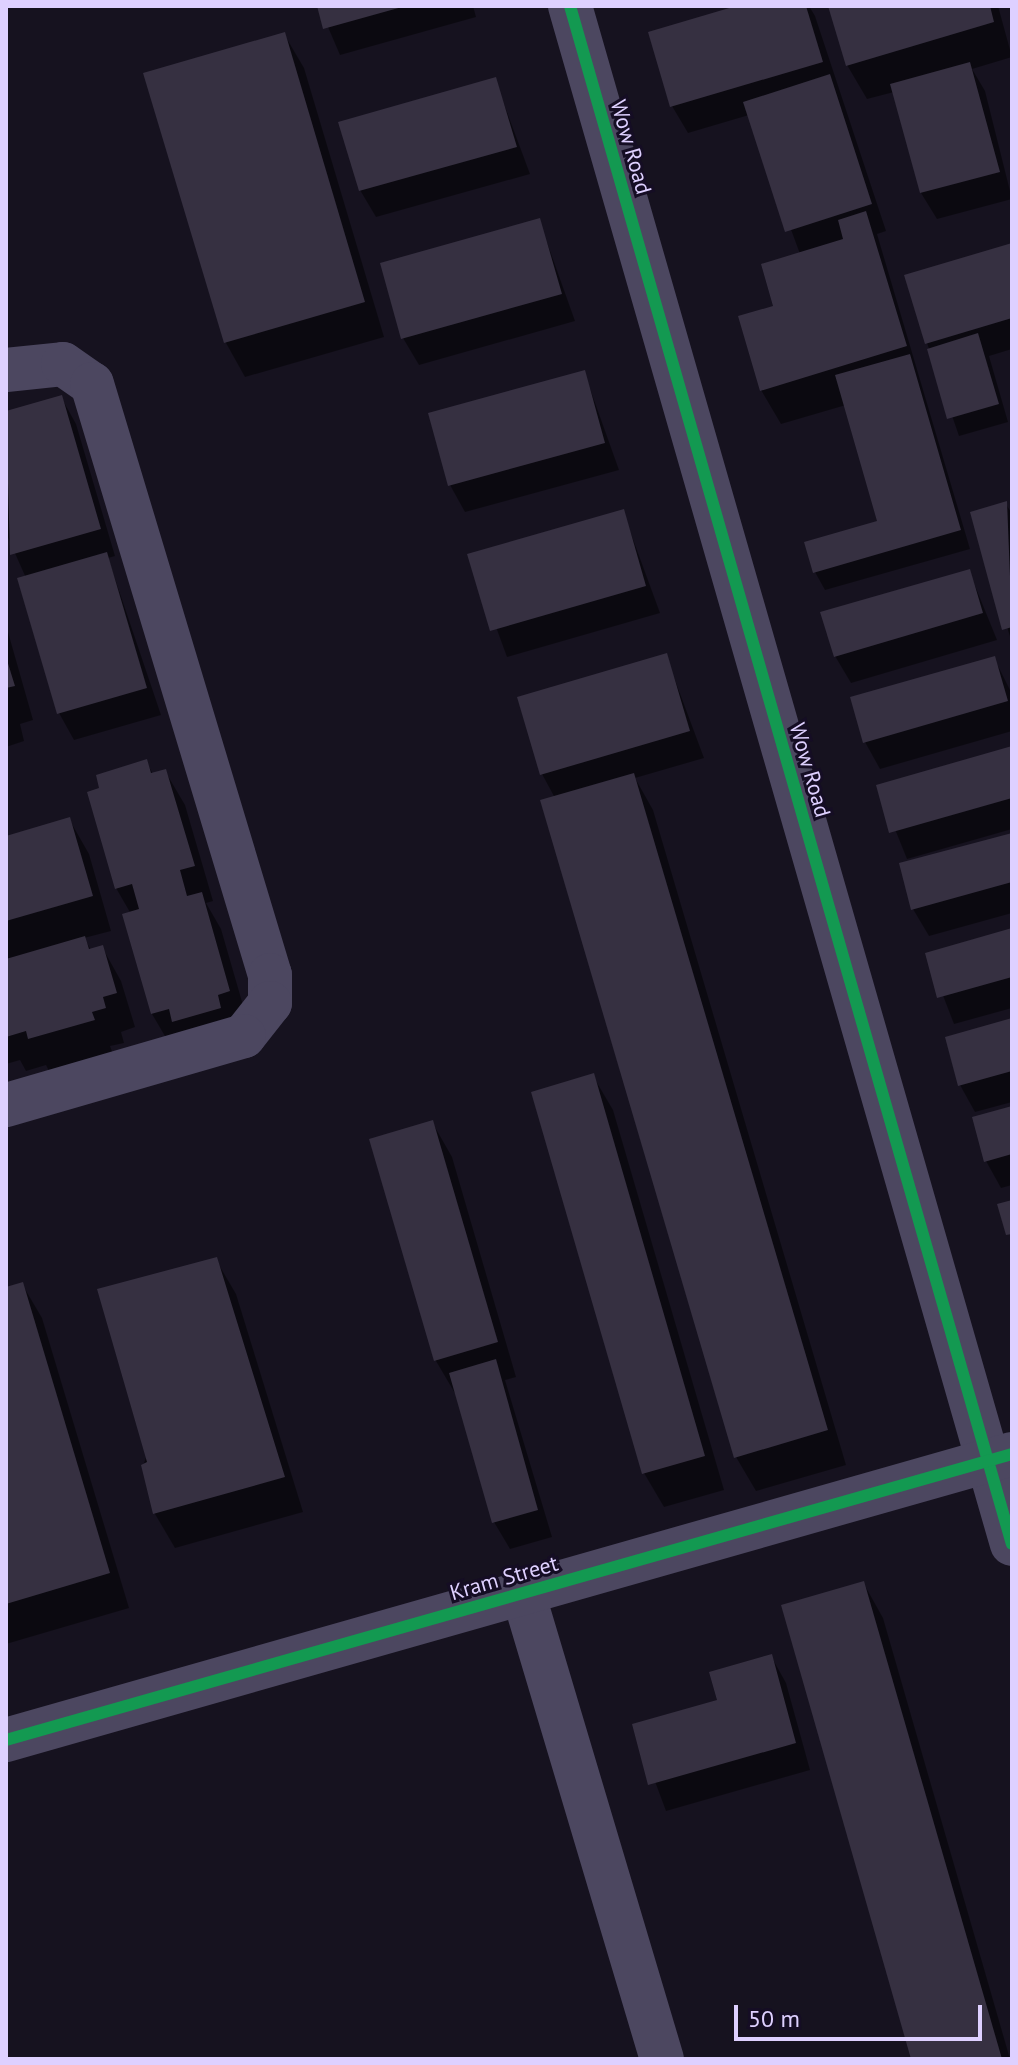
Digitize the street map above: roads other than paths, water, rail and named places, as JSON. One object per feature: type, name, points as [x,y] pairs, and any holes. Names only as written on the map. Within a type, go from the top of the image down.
[{"type":"street","name":"Wow Road","points":[[570,6],[1000,1458],[1012,1544]]},
{"type":"street","points":[[6,370],[63,364],[92,384],[270,975],[270,1003],[244,1036],[6,1105]]},
{"type":"street","name":"Kram Street","points":[[6,1740],[1000,1458]]},
{"type":"street","points":[[523,1593],[662,2059]]}]
